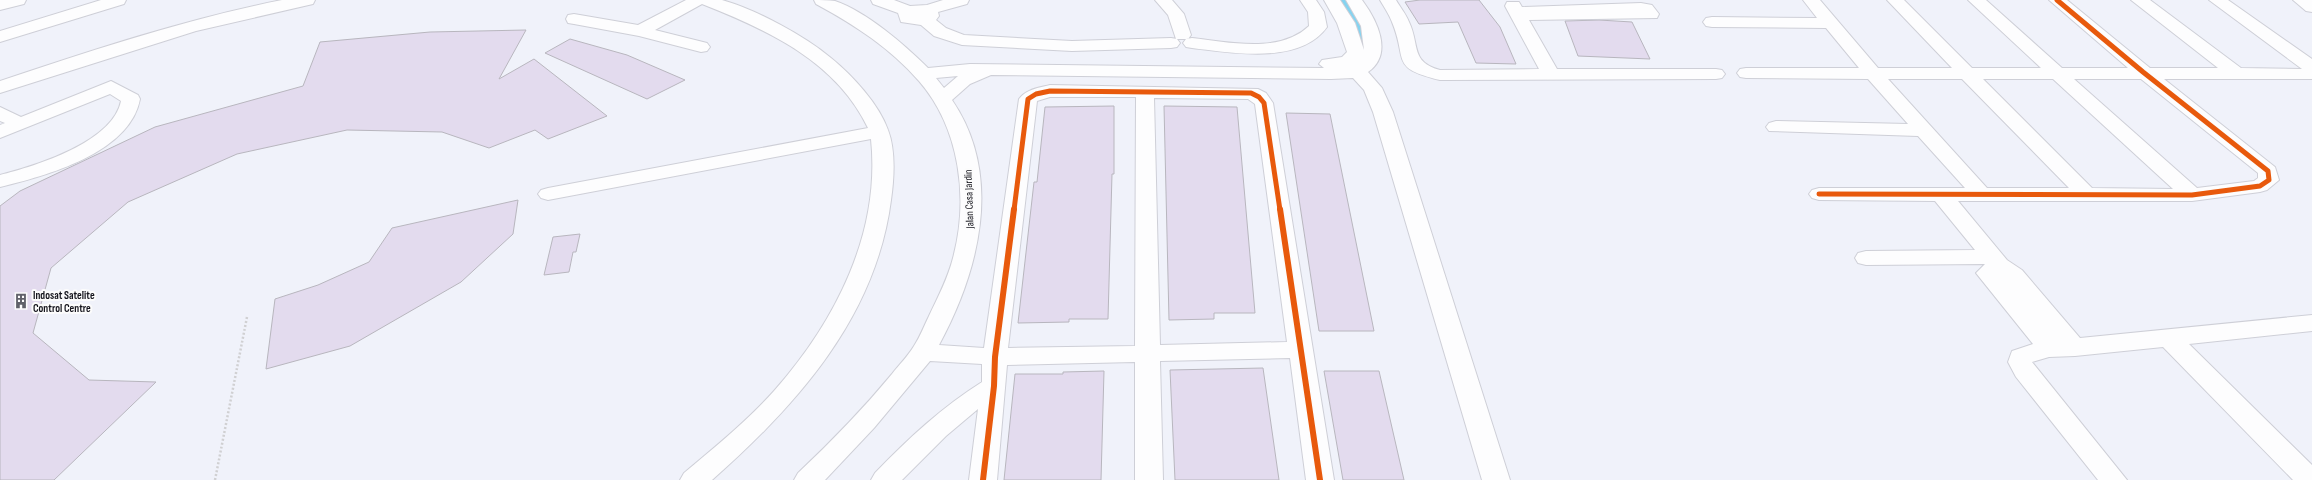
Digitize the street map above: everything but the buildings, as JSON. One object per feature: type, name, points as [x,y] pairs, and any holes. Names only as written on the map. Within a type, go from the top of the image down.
[{"type":"street","points":[[0,5],[18,0]]},
{"type":"street","points":[[0,37],[118,0]]},
{"type":"street","points":[[0,87],[191,26],[258,9],[307,0]]},
{"type":"street","points":[[640,31],[698,0]]},
{"type":"street","points":[[694,480],[783,397],[832,331],[861,272],[880,219],[884,172],[879,132],[862,102],[842,77],[808,49],[780,31],[706,0]]},
{"type":"street","name":"Jalan Casa Jardin","points":[[808,480],[846,444],[923,352],[952,296],[965,262],[971,227],[971,188],[967,157],[960,133],[943,99],[918,68],[884,36],[859,19],[822,0]]},
{"type":"street","points":[[879,0],[909,11],[916,9],[926,15],[932,27],[949,36],[969,40],[1031,45],[1118,46],[1182,40],[1243,48],[1298,42],[1314,32],[1318,26],[1316,12],[1308,0]]},
{"type":"street","points":[[926,15],[962,0]]},
{"type":"street","points":[[1163,0],[1176,14],[1182,40]]},
{"type":"street","points":[[1332,0],[1346,23],[1356,52],[1353,66]]},
{"type":"street","points":[[918,68],[961,57],[1329,64],[1353,66],[1368,64],[1373,58],[1372,38],[1366,21],[1354,0]]},
{"type":"street","points":[[1388,0],[1401,22],[1410,59],[1421,70],[1440,75],[1716,74]]},
{"type":"street","points":[[1811,0],[1873,73],[1926,130],[1982,195]]},
{"type":"street","points":[[1895,0],[2087,195]]},
{"type":"street","points":[[1976,0],[2192,195]]},
{"type":"street","points":[[1819,194],[2192,195],[2260,186],[2269,180],[2268,171],[2143,72],[2057,0]]},
{"type":"street","points":[[2139,0],[2234,72]]},
{"type":"street","points":[[2217,0],[2312,67]]},
{"type":"street","points":[[2301,0],[2312,7]]},
{"type":"street","points":[[1641,8],[1650,12],[1651,14],[1515,9],[1641,8]]},
{"type":"street","points":[[1515,9],[1551,74]]},
{"type":"street","points":[[574,19],[640,31],[701,47]]},
{"type":"street","points":[[1712,22],[1830,23]]},
{"type":"street","points":[[918,68],[955,70],[989,69],[1331,74],[1353,66]]},
{"type":"street","points":[[1353,66],[1374,88],[1496,480]]},
{"type":"street","points":[[943,99],[964,80],[989,69]]},
{"type":"street","points":[[1746,73],[2234,72],[2312,74]]},
{"type":"street","points":[[0,132],[111,87],[131,99],[127,114],[111,131],[89,148],[64,160],[0,181]]},
{"type":"street","points":[[983,480],[994,386],[995,357],[1028,98],[1036,94],[1050,91],[1251,93],[1259,97],[1264,103],[1320,480]]},
{"type":"street","points":[[1145,92],[1149,353],[1149,480]]},
{"type":"street","points":[[0,113],[21,124]]},
{"type":"street","points":[[1776,127],[1926,130]]},
{"type":"street","points":[[548,194],[879,132]]},
{"type":"street","points":[[1940,194],[1995,261],[2014,275],[2063,349]]},
{"type":"street","points":[[1866,258],[1995,261]]},
{"type":"street","points":[[2113,480],[2025,371],[2020,362],[2021,356],[2027,353],[2312,323]]},
{"type":"street","points":[[2169,339],[2310,480]]},
{"type":"street","points":[[923,352],[995,357],[1301,350]]},
{"type":"street","points":[[885,480],[956,412],[972,399],[994,386]]},
{"type":"path","points":[[215,480],[247,318]]},
{"type":"waterway","points":[[1344,0],[1364,40]]},
{"type":"cycle path","points":[[1819,194],[2192,195],[2260,186],[2269,180],[2268,171],[2143,72],[2057,0]]},
{"type":"cycle path","points":[[983,480],[994,386],[995,357],[1028,99],[1036,94],[1050,91],[1251,93],[1259,97],[1264,103],[1320,480]]},
{"type":"place","name":"Indosat Satelite Control Centre","points":[[21,301]]}]
